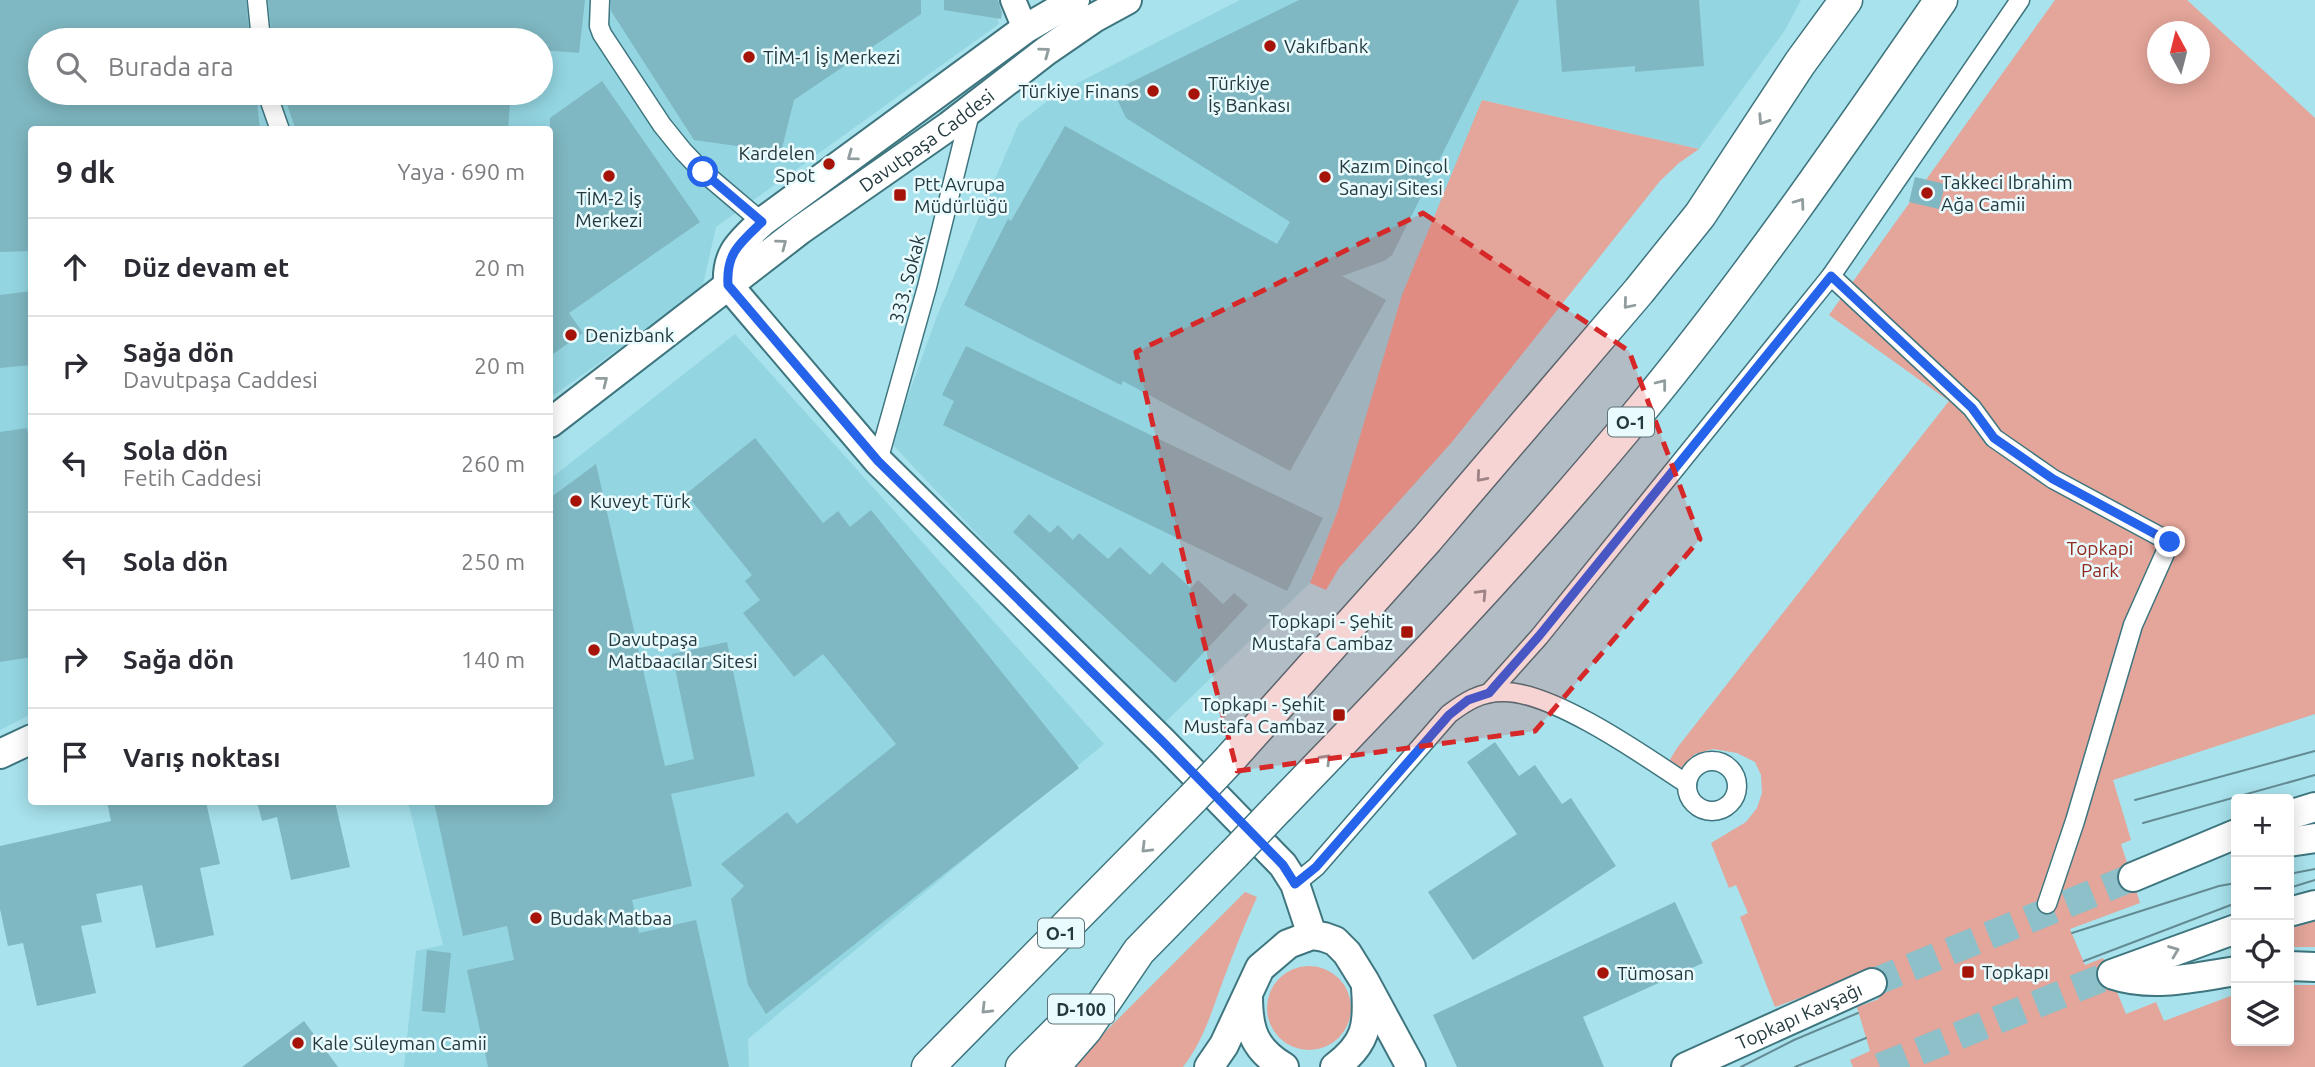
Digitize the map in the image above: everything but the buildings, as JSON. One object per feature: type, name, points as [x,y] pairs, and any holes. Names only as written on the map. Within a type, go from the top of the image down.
[{"type":"highway","points":[[1800,63],[1829,0]]},
{"type":"highway","name":"O-1","points":[[928,1067],[1230,759],[1427,539],[1639,291],[1700,215],[1800,63],[1846,0]]},
{"type":"highway","name":"O-1","points":[[1139,951],[1279,808],[1486,589],[1643,408],[1782,228],[1941,0]]},
{"type":"highway","points":[[1053,1067],[1086,1029],[1139,951]]},
{"type":"highway","name":"D-100","points":[[1022,1067],[1139,951]]},
{"type":"main road","name":"Davutpaşa Caddesi","points":[[728,285],[727,269],[730,257],[762,222],[1025,29],[1075,0]]},
{"type":"main road","name":"Davutpaşa Caddesi","points":[[553,421],[800,230],[949,126],[1046,51],[1126,0]]},
{"type":"main road","points":[[865,185],[886,152],[919,123],[999,64],[1014,50],[1025,29]]},
{"type":"main road","points":[[728,285],[878,461],[1162,741],[1283,865],[1295,884],[1312,936]]},
{"type":"main road","points":[[0,754],[28,742]]},
{"type":"main road","points":[[2294,813],[2315,807]]},
{"type":"main road","points":[[2231,836],[2133,877],[2181,862],[2231,851]]},
{"type":"main road","points":[[2294,841],[2315,838]]},
{"type":"main road","points":[[2294,911],[2315,905]]},
{"type":"main road","points":[[2231,931],[2112,974],[2132,981],[2152,981],[2231,972]]},
{"type":"main road","points":[[1209,1067],[1224,1045],[1260,968],[1288,944],[1312,936],[1335,941],[1347,953],[1411,1067]]},
{"type":"main road","points":[[2294,966],[2315,967]]},
{"type":"main road","points":[[1335,1067],[1350,1055],[1362,1039],[1368,1015],[1365,982]]},
{"type":"main road","name":"Topkapı Kavşağı","points":[[1686,1067],[1872,983]]},
{"type":"main road","points":[[1248,993],[1250,1029],[1259,1046],[1272,1060],[1284,1067]]},
{"type":"street","points":[[257,0],[260,28]]},
{"type":"street","points":[[600,0],[599,26],[602,34],[662,125],[703,172],[762,222]]},
{"type":"street","points":[[1013,0],[1025,29]]},
{"type":"street","points":[[1489,693],[1539,636],[1831,276],[2020,0]]},
{"type":"street","points":[[271,105],[279,126]]},
{"type":"street","name":"333. Sokak","points":[[878,461],[927,287],[972,106]]},
{"type":"street","points":[[1831,276],[1972,408],[1994,438],[2053,479],[2170,542],[2133,625],[2075,821],[2047,904]]},
{"type":"street","points":[[1295,884],[1316,867],[1449,715],[1468,700],[1489,693],[1504,691],[1549,702],[1575,714],[1687,784]]},
{"type":"highlighted area","points":[[1423,213],[1629,351],[1700,539],[1535,731],[1237,771],[1194,603],[1136,352]]},
{"type":"shaded area","points":[[0,0],[992,0],[999,24],[716,227],[702,289],[553,396],[553,126],[28,126],[28,716],[0,730]]},
{"type":"shaded area","points":[[1240,0],[1801,0],[1785,30],[1699,149],[1482,100],[1310,583],[1160,727],[891,443],[937,316],[1019,123],[1058,93]]},
{"type":"shaded area","points":[[735,334],[1104,744],[748,1039],[749,1067],[404,1067],[416,951],[443,945],[409,805],[553,805],[553,477]]},
{"type":"green space","name":"Topkapi Park","points":[[2055,0],[2187,0],[2210,21],[2147,21],[2147,84],[2210,84],[2210,21],[2315,118],[2315,714],[2113,780],[2131,840],[2121,844],[2140,903],[2070,929],[2085,965],[2103,958],[2126,1014],[2156,1002],[2164,1021],[2231,996],[2231,1046],[2294,1046],[2294,985],[2315,985],[2315,1067],[1853,1067],[1850,1060],[1870,1051],[1857,1007],[1879,999],[1871,971],[1775,1007],[1740,917],[1748,913],[1736,885],[1729,888],[1711,843],[1746,822],[1757,808],[1762,793],[1761,775],[1755,762],[1737,753],[1713,749],[1695,754],[1680,769],[1668,763],[1949,401],[1829,315]]},
{"type":"green space","points":[[1482,100],[1699,149],[1660,181],[1452,442],[1339,568],[1326,590],[1310,583],[1338,510],[1402,295]]},
{"type":"green space","points":[[1245,892],[1257,897],[1207,1024],[1183,1067],[1070,1067]]},
{"type":"green space","points":[[2315,921],[2315,947],[2294,947],[2294,927]]},
{"type":"green space","points":[[1309,966],[1332,973],[1344,985],[1351,1008],[1344,1031],[1332,1043],[1309,1050],[1286,1043],[1274,1031],[1267,1008],[1274,985],[1286,973]]},
{"type":"tunnel","points":[[1872,983],[2133,877]]},
{"type":"tunnel","points":[[1880,1067],[2112,974]]},
{"type":"tram line","points":[[2135,800],[2315,751]]},
{"type":"tram line","points":[[2143,823],[2315,775]]},
{"type":"tram line","points":[[2294,873],[2315,869]]},
{"type":"tram line","points":[[2294,886],[2315,880]]},
{"type":"tram line","points":[[2072,933],[2231,884]]},
{"type":"tram line","points":[[2084,961],[2231,905]]},
{"type":"tram line","points":[[1741,1067],[1794,1040],[1858,1013]]},
{"type":"tram line","points":[[1795,1067],[1866,1038]]},
{"type":"place","name":"Vakıfbank","points":[[1270,46]]},
{"type":"place","name":"TİM-1 İş Merkezi","points":[[749,57]]},
{"type":"place","name":"Türkiye Finans","points":[[1153,91]]},
{"type":"place","name":"Türkiye İş Bankası","points":[[1194,94]]},
{"type":"place","name":"Kardelen Spot","points":[[829,164]]},
{"type":"place","name":"TİM-2 İş Merkezi","points":[[609,176]]},
{"type":"place","name":"Kazım Dinçol Sanayi Sitesi","points":[[1325,177]]},
{"type":"place","name":"Takkeci Ibrahim Ağa Camii","points":[[1927,193]]},
{"type":"place","name":"Ptt Avrupa Müdürlüğü","points":[[900,195]]},
{"type":"place","name":"Denizbank","points":[[571,335]]},
{"type":"place","name":"Kuveyt Türk","points":[[576,501]]},
{"type":"place","name":"Topkapi - Şehit Mustafa Cambaz","points":[[1407,632]]},
{"type":"place","name":"Davutpaşa Matbaacılar Sitesi","points":[[594,650]]},
{"type":"place","name":"Topkapı - Şehit Mustafa Cambaz","points":[[1339,715]]},
{"type":"place","name":"Budak Matbaa","points":[[536,918]]},
{"type":"place","name":"Topkapı","points":[[1968,972]]},
{"type":"place","name":"Tümosan","points":[[1603,973]]},
{"type":"place","name":"Kale Süleyman Camii","points":[[298,1043]]},
{"type":"route","points":[[703,172],[762,222],[730,257],[727,269],[728,285],[878,461],[1162,741],[1283,865],[1295,884],[1316,867],[1449,715],[1468,700],[1489,693],[1539,636],[1831,276],[1972,408],[1994,438],[2053,479],[2170,542]]}]
